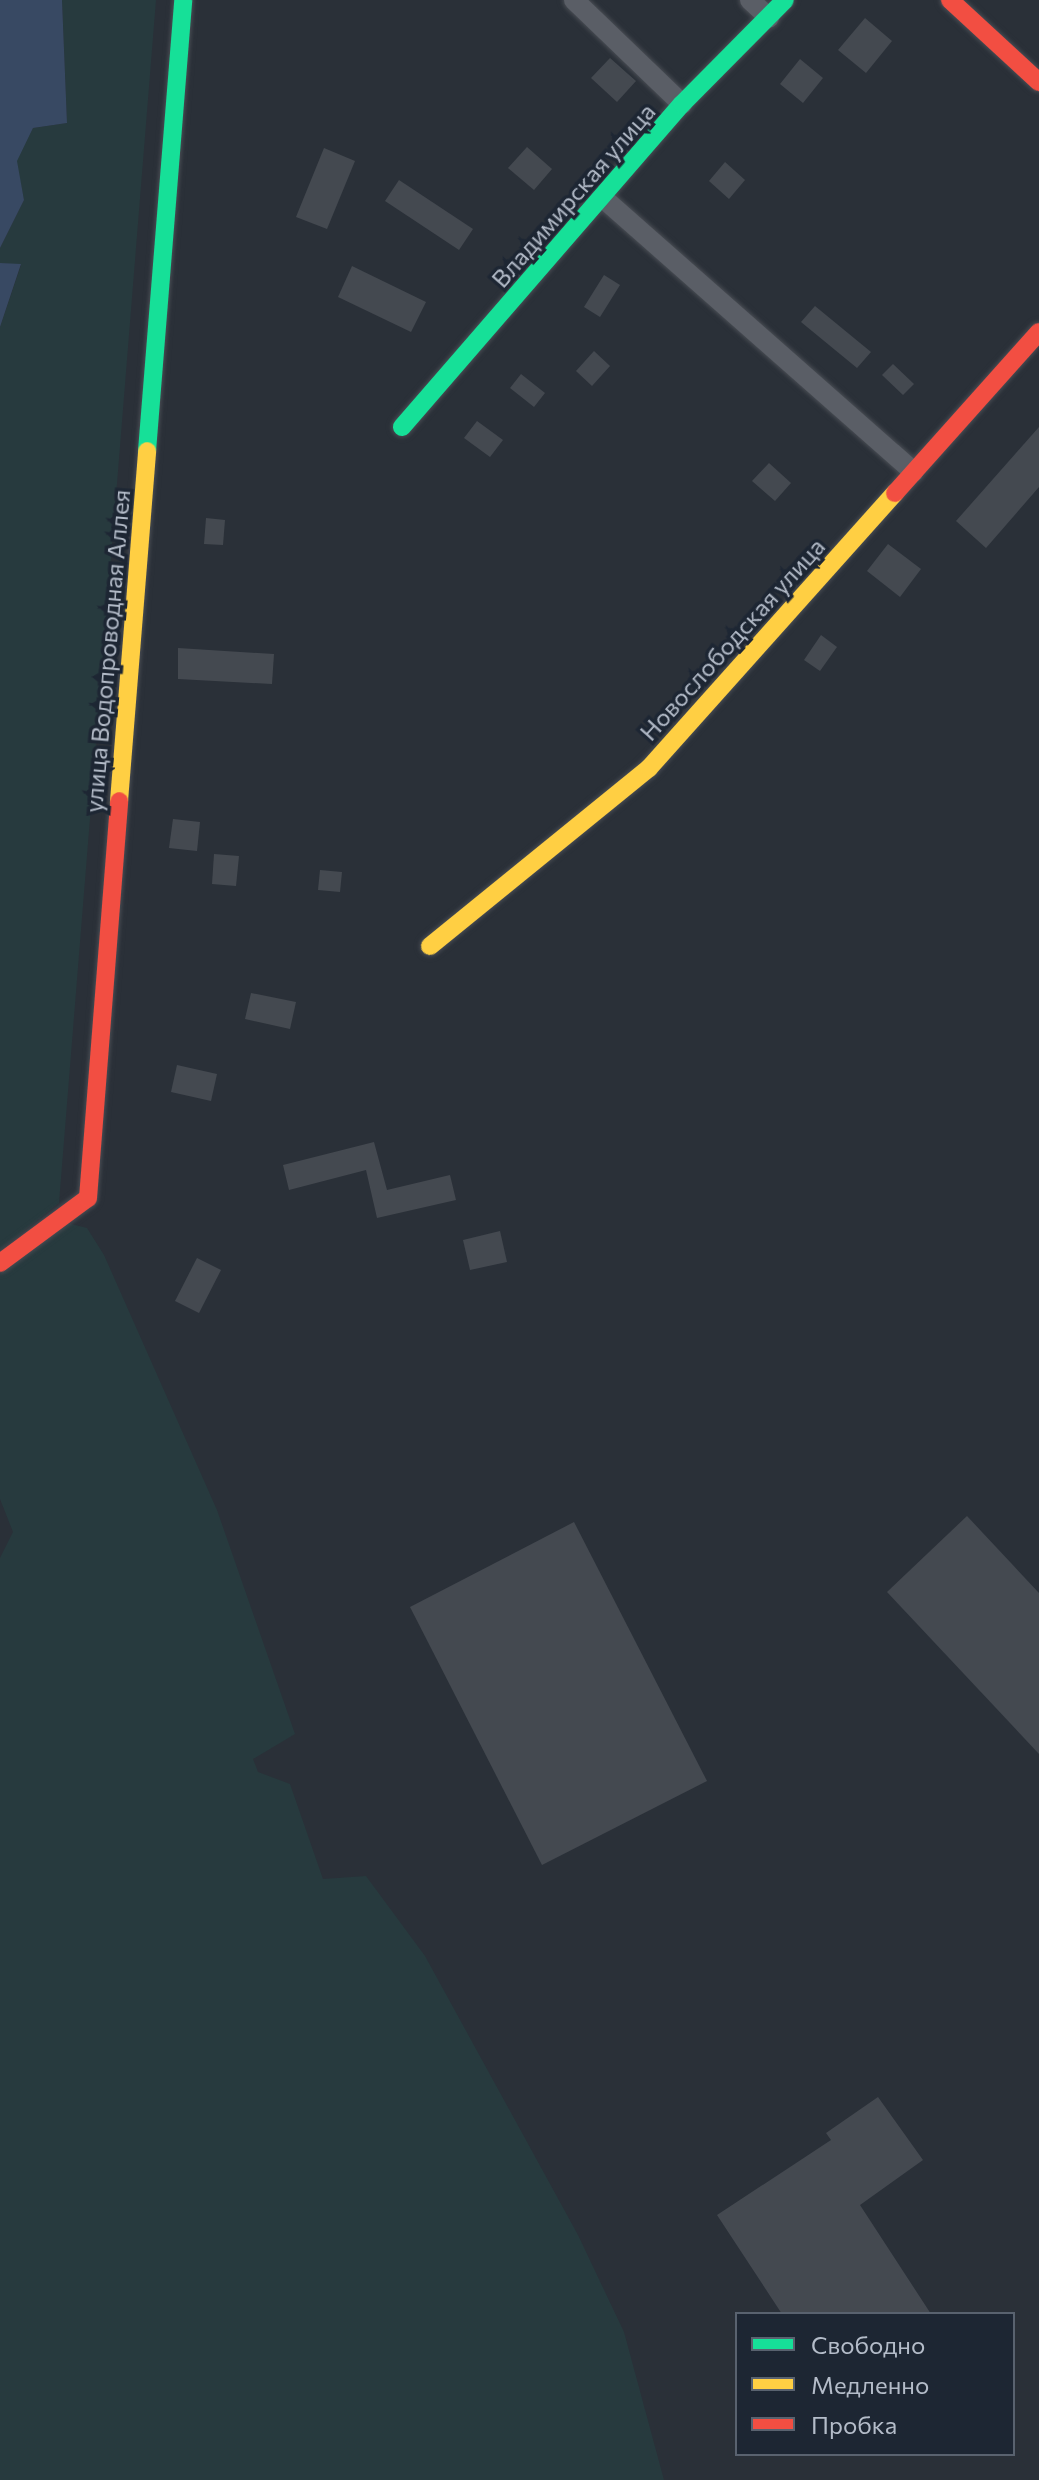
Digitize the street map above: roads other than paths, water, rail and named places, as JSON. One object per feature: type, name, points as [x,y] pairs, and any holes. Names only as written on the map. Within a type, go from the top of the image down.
[{"type":"street","name":"улица Водопроводная Аллея","points":[[0,1263],[88,1198],[183,0]]},
{"type":"street","points":[[574,0],[682,104]]},
{"type":"street","points":[[750,0],[769,18]]},
{"type":"street","name":"Владимирская улица","points":[[402,427],[682,104],[785,0]]},
{"type":"street","points":[[950,0],[1039,82]]},
{"type":"street","points":[[603,198],[914,472]]},
{"type":"street","name":"Новослободская улица","points":[[430,946],[649,768],[1039,332]]},
{"type":"water","points":[[0,0],[62,0],[67,123],[33,128],[17,161],[24,200],[0,248]]},
{"type":"water","points":[[0,263],[21,264],[0,327]]}]
